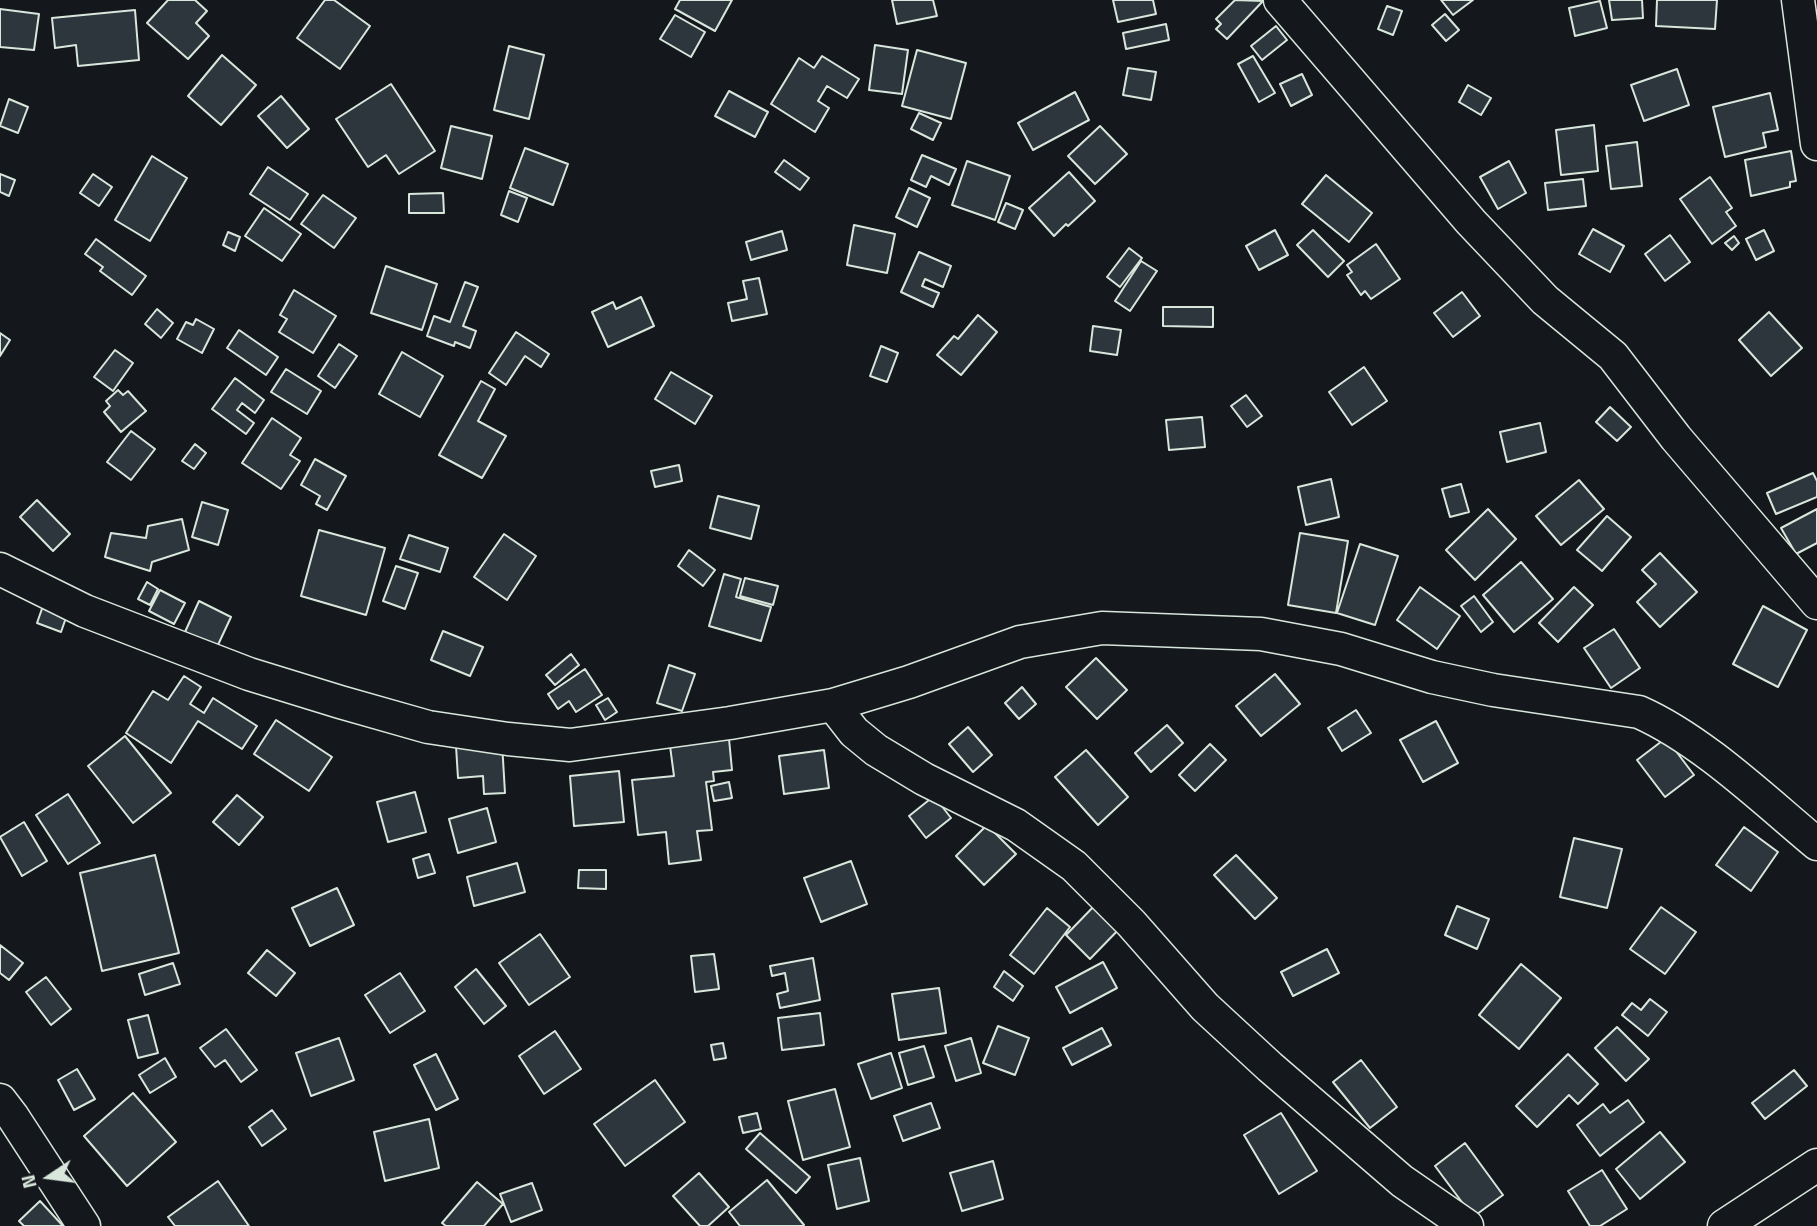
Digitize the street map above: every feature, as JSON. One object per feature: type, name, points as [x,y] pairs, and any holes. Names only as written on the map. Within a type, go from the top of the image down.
[{"type":"street","points":[[1798,0],[1817,144]]},
{"type":"street","points":[[1290,6],[1461,212],[1545,300],[1613,356],[1676,438],[1817,603]]},
{"type":"street","points":[[0,569],[85,611],[249,674],[428,727],[570,745],[730,723],[834,705],[909,682],[1020,642],[1102,628],[1261,634],[1341,649],[1432,677],[1493,690],[1639,712],[1661,722],[1720,764],[1817,844]]},
{"type":"street","points":[[834,705],[854,732],[876,750],[924,779],[1016,825],[1073,866],[1131,923],[1205,1007],[1270,1067],[1402,1181],[1467,1226]]},
{"type":"street","points":[[0,1100],[84,1226]]},
{"type":"street","points":[[1724,1226],[1817,1164]]},
{"type":"building","points":[[168,0],[195,0],[207,11],[196,23],[209,36],[188,59],[147,23]]},
{"type":"building","points":[[325,0],[334,0],[370,26],[340,69],[297,38]]},
{"type":"building","points":[[680,0],[732,0],[715,31],[675,9]]},
{"type":"building","points":[[892,0],[933,0],[937,16],[897,24]]},
{"type":"building","points":[[1113,0],[1153,0],[1156,14],[1118,22]]},
{"type":"building","points":[[1235,0],[1263,1],[1227,39],[1216,29],[1221,24],[1216,19]]},
{"type":"building","points":[[1441,0],[1473,0],[1453,15]]},
{"type":"building","points":[[1609,0],[1642,0],[1643,18],[1612,20]]},
{"type":"building","points":[[1657,0],[1717,0],[1715,29],[1656,26]]},
{"type":"building","points":[[1600,1],[1607,28],[1575,36],[1569,8]]},
{"type":"building","points":[[1387,6],[1402,11],[1393,35],[1378,29]]},
{"type":"building","points":[[0,9],[39,14],[34,50],[0,47]]},
{"type":"building","points":[[135,10],[139,60],[78,66],[76,45],[55,48],[52,18]]},
{"type":"building","points":[[1445,14],[1459,30],[1446,41],[1432,25]]},
{"type":"building","points":[[675,15],[705,32],[691,57],[660,39]]},
{"type":"building","points":[[1166,24],[1169,40],[1126,49],[1123,33]]},
{"type":"building","points":[[1276,26],[1287,40],[1262,60],[1251,46]]},
{"type":"building","points":[[875,45],[908,50],[902,94],[869,90]]},
{"type":"building","points":[[509,46],[544,55],[529,119],[494,110]]},
{"type":"building","points":[[917,50],[966,63],[951,119],[902,106]]},
{"type":"building","points":[[222,55],[256,85],[221,125],[188,96]]},
{"type":"building","points":[[822,56],[859,79],[847,98],[827,86],[818,101],[829,108],[815,132],[771,104],[799,58],[814,68]]},
{"type":"building","points":[[1253,56],[1275,93],[1259,102],[1238,64]]},
{"type":"building","points":[[1128,68],[1156,72],[1151,100],[1123,95]]},
{"type":"building","points":[[1677,69],[1689,105],[1644,121],[1631,85]]},
{"type":"building","points":[[1302,74],[1312,95],[1291,106],[1280,84]]},
{"type":"building","points":[[391,84],[435,151],[399,174],[386,155],[368,167],[336,119]]},
{"type":"building","points":[[1468,85],[1491,98],[1481,115],[1459,102]]},
{"type":"building","points":[[729,91],[768,112],[755,137],[715,116]]},
{"type":"building","points":[[1075,92],[1089,120],[1033,150],[1018,123]]},
{"type":"building","points":[[1770,93],[1778,130],[1763,133],[1766,147],[1725,157],[1713,107]]},
{"type":"building","points":[[281,96],[309,129],[287,148],[258,116]]},
{"type":"building","points":[[9,99],[28,107],[18,133],[0,126]]},
{"type":"building","points":[[919,113],[941,123],[933,140],[911,129]]},
{"type":"building","points":[[1594,125],[1598,171],[1561,175],[1556,130]]},
{"type":"building","points":[[451,126],[492,136],[482,179],[441,168]]},
{"type":"building","points":[[1100,126],[1127,154],[1095,184],[1068,156]]},
{"type":"building","points":[[1637,142],[1642,186],[1611,189],[1606,146]]},
{"type":"building","points":[[525,148],[568,164],[553,205],[510,188]]},
{"type":"building","points":[[1791,151],[1796,181],[1790,182],[1790,187],[1751,196],[1745,160]]},
{"type":"building","points":[[922,155],[956,169],[949,185],[931,176],[926,187],[911,180]]},
{"type":"building","points":[[152,156],[187,178],[150,241],[115,220]]},
{"type":"building","points":[[784,160],[809,178],[800,190],[775,172]]},
{"type":"building","points":[[967,161],[1010,176],[995,220],[952,205]]},
{"type":"building","points":[[1509,161],[1526,193],[1498,209],[1480,177]]},
{"type":"building","points":[[268,167],[308,194],[290,220],[250,194]]},
{"type":"building","points":[[1069,172],[1095,201],[1054,236],[1029,208]]},
{"type":"building","points":[[0,174],[15,180],[9,196],[0,192]]},
{"type":"building","points":[[93,174],[112,187],[99,206],[80,193]]},
{"type":"building","points":[[1326,175],[1372,213],[1349,242],[1302,204]]},
{"type":"building","points":[[1710,177],[1732,208],[1726,212],[1736,226],[1712,244],[1680,199]]},
{"type":"building","points":[[1583,179],[1586,206],[1548,210],[1545,183]]},
{"type":"building","points":[[909,188],[930,198],[917,227],[896,217]]},
{"type":"building","points":[[509,191],[527,198],[518,222],[501,215]]},
{"type":"building","points":[[443,193],[444,213],[409,213],[409,194]]},
{"type":"building","points":[[323,195],[356,218],[334,248],[301,224]]},
{"type":"building","points":[[1006,203],[1023,210],[1015,229],[998,222]]},
{"type":"building","points":[[264,208],[301,234],[282,261],[245,236]]},
{"type":"building","points":[[854,225],[895,234],[887,273],[847,265]]},
{"type":"building","points":[[1593,229],[1624,246],[1610,272],[1579,254]]},
{"type":"building","points":[[1275,230],[1288,255],[1259,270],[1246,246]]},
{"type":"building","points":[[1313,230],[1344,261],[1328,277],[1297,245]]},
{"type":"building","points":[[1764,230],[1774,251],[1756,260],[1746,239]]},
{"type":"building","points":[[782,231],[787,250],[751,260],[746,242]]},
{"type":"building","points":[[228,232],[240,237],[235,251],[223,245]]},
{"type":"building","points":[[1670,235],[1690,262],[1665,281],[1645,254]]},
{"type":"building","points":[[1734,236],[1739,243],[1732,250],[1725,243]]},
{"type":"building","points":[[96,239],[146,276],[132,295],[100,271],[103,267],[85,254]]},
{"type":"building","points":[[1376,244],[1400,279],[1371,299],[1365,291],[1361,295],[1347,275],[1352,272],[1347,265]]},
{"type":"building","points":[[1129,248],[1142,258],[1120,287],[1107,277]]},
{"type":"building","points":[[919,252],[951,266],[943,287],[925,279],[922,286],[939,293],[933,307],[901,292]]},
{"type":"building","points":[[1141,261],[1157,271],[1130,311],[1115,301]]},
{"type":"building","points":[[386,266],[437,284],[422,330],[371,313]]},
{"type":"building","points":[[759,278],[767,314],[732,321],[728,303],[747,299],[743,281]]},
{"type":"building","points":[[465,282],[478,287],[463,326],[476,331],[470,348],[455,342],[454,346],[427,336],[434,316],[450,322]]},
{"type":"building","points":[[294,290],[336,316],[313,353],[279,332],[287,319],[280,315]]},
{"type":"building","points":[[1462,292],[1480,316],[1453,337],[1434,313]]},
{"type":"building","points":[[641,297],[654,326],[608,347],[592,312],[613,302],[616,309]]},
{"type":"building","points":[[1163,307],[1213,307],[1213,327],[1163,326]]},
{"type":"building","points":[[157,309],[173,323],[161,338],[145,324]]},
{"type":"building","points":[[1769,312],[1802,348],[1771,376],[1739,340]]},
{"type":"building","points":[[978,315],[997,332],[961,375],[937,355],[954,336],[958,339]]},
{"type":"building","points":[[196,319],[214,329],[202,353],[177,339],[186,322],[193,325]]},
{"type":"building","points":[[1093,326],[1121,330],[1117,355],[1090,351]]},
{"type":"building","points":[[239,330],[278,357],[266,375],[227,348]]},
{"type":"building","points":[[516,332],[549,354],[541,367],[525,356],[506,385],[489,373]]},
{"type":"building","points":[[0,333],[10,340],[0,356]]},
{"type":"building","points":[[339,344],[357,356],[335,388],[318,376]]},
{"type":"building","points":[[881,346],[898,353],[887,382],[870,376]]},
{"type":"building","points":[[115,350],[133,363],[113,391],[94,377]]},
{"type":"building","points":[[402,352],[443,376],[420,417],[379,394]]},
{"type":"building","points":[[1364,367],[1387,401],[1352,425],[1329,392]]},
{"type":"building","points":[[286,369],[321,391],[307,414],[271,392]]},
{"type":"building","points":[[671,372],[712,396],[695,424],[655,399]]},
{"type":"building","points":[[235,378],[264,400],[255,413],[242,403],[237,410],[254,423],[246,434],[212,409]]},
{"type":"building","points":[[481,381],[495,389],[478,421],[506,436],[482,478],[439,455]]},
{"type":"building","points":[[118,390],[123,395],[128,391],[146,411],[121,432],[104,412],[110,406],[106,401]]},
{"type":"building","points":[[1246,395],[1262,416],[1247,427],[1231,406]]},
{"type":"building","points":[[1610,407],[1631,427],[1617,441],[1596,422]]},
{"type":"building","points":[[1202,417],[1205,447],[1169,450],[1166,420]]},
{"type":"building","points":[[272,418],[301,438],[290,455],[300,461],[281,489],[242,463]]},
{"type":"building","points":[[1540,423],[1546,452],[1507,462],[1500,432]]},
{"type":"building","points":[[131,431],[155,449],[131,480],[107,462]]},
{"type":"building","points":[[195,444],[206,453],[194,469],[182,461]]},
{"type":"building","points":[[315,459],[346,476],[327,510],[316,504],[320,496],[301,485]]},
{"type":"building","points":[[679,465],[682,481],[655,487],[651,471]]},
{"type":"building","points":[[1813,473],[1817,481],[1817,497],[1776,514],[1767,493]]},
{"type":"building","points":[[1331,479],[1339,517],[1306,525],[1298,487]]},
{"type":"building","points":[[1579,480],[1604,509],[1561,545],[1536,516]]},
{"type":"building","points":[[1461,484],[1469,512],[1450,517],[1442,489]]},
{"type":"building","points":[[718,496],[759,506],[751,539],[710,528]]},
{"type":"building","points":[[37,500],[70,534],[53,551],[20,517]]},
{"type":"building","points":[[202,502],[228,510],[218,545],[192,537]]},
{"type":"building","points":[[1488,509],[1516,539],[1475,580],[1446,550]]},
{"type":"building","points":[[1817,509],[1817,543],[1796,554],[1781,528]]},
{"type":"building","points":[[1607,516],[1631,537],[1602,571],[1577,550]]},
{"type":"building","points":[[182,519],[189,550],[152,562],[150,571],[105,557],[111,533],[146,538],[148,526]]},
{"type":"building","points":[[319,530],[385,548],[366,615],[301,596]]},
{"type":"building","points":[[1300,533],[1348,541],[1336,613],[1288,605]]},
{"type":"building","points":[[504,534],[536,556],[507,600],[474,577]]},
{"type":"building","points":[[409,535],[448,548],[440,572],[400,559]]},
{"type":"building","points":[[1360,544],[1398,556],[1375,625],[1337,613]]},
{"type":"building","points":[[689,550],[715,570],[703,586],[678,566]]},
{"type":"building","points":[[1660,553],[1697,592],[1660,627],[1637,602],[1656,584],[1642,570]]},
{"type":"building","points":[[1521,562],[1553,599],[1514,632],[1483,595]]},
{"type":"building","points":[[396,566],[418,573],[405,609],[383,601]]},
{"type":"building","points":[[724,574],[741,579],[736,597],[771,607],[761,641],[709,626]]},
{"type":"building","points":[[745,578],[778,586],[773,605],[740,596]]},
{"type":"building","points":[[147,582],[158,589],[150,605],[138,599]]},
{"type":"building","points":[[1420,587],[1460,616],[1437,649],[1397,620]]},
{"type":"building","points":[[1574,587],[1593,605],[1558,642],[1539,623]]},
{"type":"building","points":[[160,590],[185,603],[174,624],[149,611]]},
{"type":"building","points":[[1474,596],[1493,622],[1481,632],[1461,606]]},
{"type":"building","points":[[199,601],[231,617],[217,647],[185,632]]},
{"type":"building","points":[[44,603],[68,612],[61,632],[37,623]]},
{"type":"building","points":[[1763,606],[1807,630],[1778,687],[1733,664]]},
{"type":"building","points":[[1614,629],[1640,668],[1611,688],[1584,648]]},
{"type":"building","points":[[443,631],[483,647],[470,676],[431,660]]},
{"type":"building","points":[[571,654],[579,665],[555,685],[546,675]]},
{"type":"building","points":[[1096,658],[1127,690],[1097,719],[1066,687]]},
{"type":"building","points":[[669,665],[695,674],[682,711],[657,703]]},
{"type":"building","points":[[585,669],[602,695],[576,712],[569,701],[558,709],[548,694]]},
{"type":"building","points":[[1275,674],[1300,704],[1261,736],[1236,706]]},
{"type":"building","points":[[184,676],[201,687],[190,704],[204,713],[213,698],[257,726],[242,749],[198,721],[171,763],[126,733],[153,691],[168,700]]},
{"type":"building","points":[[1022,687],[1036,704],[1019,719],[1005,703]]},
{"type":"building","points":[[608,698],[617,712],[605,720],[596,705]]},
{"type":"building","points":[[1356,710],[1371,733],[1342,751],[1328,728]]},
{"type":"building","points":[[276,720],[332,757],[309,791],[254,754]]},
{"type":"building","points":[[1436,721],[1458,763],[1423,782],[1400,740]]},
{"type":"building","points":[[1167,725],[1183,743],[1151,772],[1135,753]]},
{"type":"building","points":[[968,727],[992,755],[973,772],[949,744]]},
{"type":"building","points":[[125,736],[171,793],[133,823],[88,766]]},
{"type":"building","points":[[1666,738],[1694,775],[1665,797],[1637,760]]},
{"type":"building","points":[[729,739],[732,770],[713,772],[714,781],[706,782],[712,830],[697,831],[701,860],[669,864],[666,832],[638,835],[632,780],[674,776],[670,746]]},
{"type":"building","points":[[502,743],[505,793],[484,794],[483,776],[458,778],[456,746]]},
{"type":"building","points":[[1210,744],[1226,760],[1195,791],[1179,775]]},
{"type":"building","points":[[824,750],[829,788],[784,794],[779,756]]},
{"type":"building","points":[[1086,750],[1128,797],[1098,825],[1055,777]]},
{"type":"building","points":[[619,771],[624,822],[574,826],[570,776]]},
{"type":"building","points":[[729,782],[732,798],[714,801],[711,786]]},
{"type":"building","points":[[415,792],[426,832],[388,842],[377,802]]},
{"type":"building","points":[[68,794],[100,843],[68,864],[36,815]]},
{"type":"building","points":[[237,795],[263,817],[239,845],[213,822]]},
{"type":"building","points":[[934,796],[951,818],[926,838],[909,816]]},
{"type":"building","points":[[487,808],[496,842],[458,853],[449,819]]},
{"type":"building","points":[[24,822],[47,861],[22,876],[0,837]]},
{"type":"building","points":[[987,825],[1016,854],[984,885],[956,856]]},
{"type":"building","points":[[1744,827],[1778,852],[1751,891],[1716,865]]},
{"type":"building","points":[[1574,838],[1622,849],[1607,908],[1560,897]]},
{"type":"building","points":[[429,854],[435,873],[418,878],[413,859]]},
{"type":"building","points":[[155,855],[179,953],[102,971],[80,873]]},
{"type":"building","points":[[1236,855],[1277,898],[1255,919],[1214,875]]},
{"type":"building","points":[[851,861],[867,904],[821,922],[804,878]]},
{"type":"building","points":[[517,863],[525,892],[474,906],[467,877]]},
{"type":"building","points":[[579,870],[606,870],[606,889],[578,888]]},
{"type":"building","points":[[337,888],[354,925],[310,946],[292,908]]},
{"type":"building","points":[[1099,901],[1123,925],[1090,959],[1066,935]]},
{"type":"building","points":[[1457,906],[1489,919],[1477,949],[1445,935]]},
{"type":"building","points":[[1661,907],[1696,932],[1665,974],[1630,949]]},
{"type":"building","points":[[1047,908],[1070,927],[1034,974],[1010,955]]},
{"type":"building","points":[[540,934],[570,977],[529,1005],[499,963]]},
{"type":"building","points":[[0,945],[23,963],[9,980],[0,973]]},
{"type":"building","points":[[1327,949],[1339,973],[1293,996],[1281,972]]},
{"type":"building","points":[[267,950],[295,973],[276,996],[248,973]]},
{"type":"building","points":[[714,954],[719,989],[695,992],[691,956]]},
{"type":"building","points":[[813,958],[820,1000],[780,1008],[777,994],[788,991],[785,973],[772,976],[770,966]]},
{"type":"building","points":[[1103,962],[1117,988],[1070,1013],[1056,987]]},
{"type":"building","points":[[173,963],[180,984],[145,995],[139,974]]},
{"type":"building","points":[[1521,964],[1561,998],[1519,1049],[1479,1015]]},
{"type":"building","points":[[476,969],[506,1006],[484,1024],[455,987]]},
{"type":"building","points":[[1004,971],[1023,986],[1013,1001],[994,987]]},
{"type":"building","points":[[400,973],[425,1011],[390,1033],[365,995]]},
{"type":"building","points":[[46,977],[71,1009],[51,1025],[26,992]]},
{"type":"building","points":[[939,988],[946,1033],[899,1040],[892,994]]},
{"type":"building","points":[[1650,999],[1667,1012],[1648,1036],[1622,1015],[1632,1003],[1641,1010]]},
{"type":"building","points":[[820,1013],[824,1045],[782,1050],[778,1018]]},
{"type":"building","points":[[148,1015],[158,1053],[138,1058],[128,1020]]},
{"type":"building","points":[[998,1026],[1029,1038],[1015,1075],[983,1063]]},
{"type":"building","points":[[1617,1027],[1649,1059],[1626,1081],[1595,1048]]},
{"type":"building","points":[[1102,1028],[1111,1045],[1072,1065],[1063,1048]]},
{"type":"building","points":[[226,1029],[257,1070],[241,1082],[225,1060],[215,1067],[200,1048]]},
{"type":"building","points":[[555,1031],[581,1069],[544,1094],[519,1056]]},
{"type":"building","points":[[339,1038],[354,1080],[311,1096],[296,1053]]},
{"type":"building","points":[[971,1038],[981,1073],[956,1081],[945,1046]]},
{"type":"building","points":[[723,1043],[726,1058],[714,1060],[711,1045]]},
{"type":"building","points":[[924,1046],[934,1077],[908,1085],[899,1053]]},
{"type":"building","points":[[891,1053],[902,1088],[871,1099],[858,1064]]},
{"type":"building","points":[[436,1054],[458,1099],[436,1110],[414,1065]]},
{"type":"building","points":[[1568,1054],[1598,1084],[1578,1104],[1569,1095],[1537,1127],[1516,1106]]},
{"type":"building","points":[[165,1058],[176,1077],[150,1093],[139,1075]]},
{"type":"building","points":[[1361,1060],[1397,1107],[1370,1128],[1333,1082]]},
{"type":"building","points":[[77,1069],[95,1099],[74,1110],[58,1080]]},
{"type":"building","points":[[1794,1070],[1807,1086],[1765,1119],[1752,1103]]},
{"type":"building","points":[[655,1080],[685,1122],[625,1166],[594,1124]]},
{"type":"building","points":[[835,1089],[850,1147],[803,1160],[788,1101]]},
{"type":"building","points":[[133,1093],[176,1142],[127,1186],[84,1136]]},
{"type":"building","points":[[1628,1100],[1644,1122],[1600,1156],[1577,1125],[1603,1104],[1610,1113]]},
{"type":"building","points":[[931,1103],[940,1128],[903,1141],[894,1116]]},
{"type":"building","points":[[272,1110],[286,1129],[262,1146],[249,1127]]},
{"type":"building","points":[[757,1113],[761,1129],[743,1133],[739,1117]]},
{"type":"building","points":[[1281,1113],[1317,1171],[1279,1194],[1244,1135]]},
{"type":"building","points":[[429,1119],[439,1168],[385,1181],[374,1132]]},
{"type":"building","points":[[1660,1132],[1685,1162],[1640,1199],[1616,1169]]},
{"type":"building","points":[[760,1133],[810,1177],[796,1193],[746,1149]]},
{"type":"building","points":[[1465,1143],[1503,1195],[1473,1217],[1435,1166]]},
{"type":"building","points":[[860,1158],[869,1201],[837,1209],[828,1165]]},
{"type":"building","points":[[993,1161],[1003,1199],[962,1211],[950,1173]]},
{"type":"building","points":[[1602,1170],[1627,1209],[1600,1226],[1590,1226],[1568,1191]]},
{"type":"building","points":[[699,1173],[729,1207],[708,1226],[700,1226],[673,1196]]},
{"type":"building","points":[[767,1180],[803,1226],[740,1226],[729,1212]]},
{"type":"building","points":[[218,1181],[249,1226],[175,1226],[168,1217]]},
{"type":"building","points":[[477,1182],[503,1204],[484,1226],[446,1226],[442,1223]]},
{"type":"building","points":[[532,1183],[542,1210],[511,1222],[500,1194]]},
{"type":"building","points":[[40,1201],[63,1226],[24,1226],[19,1221]]}]
